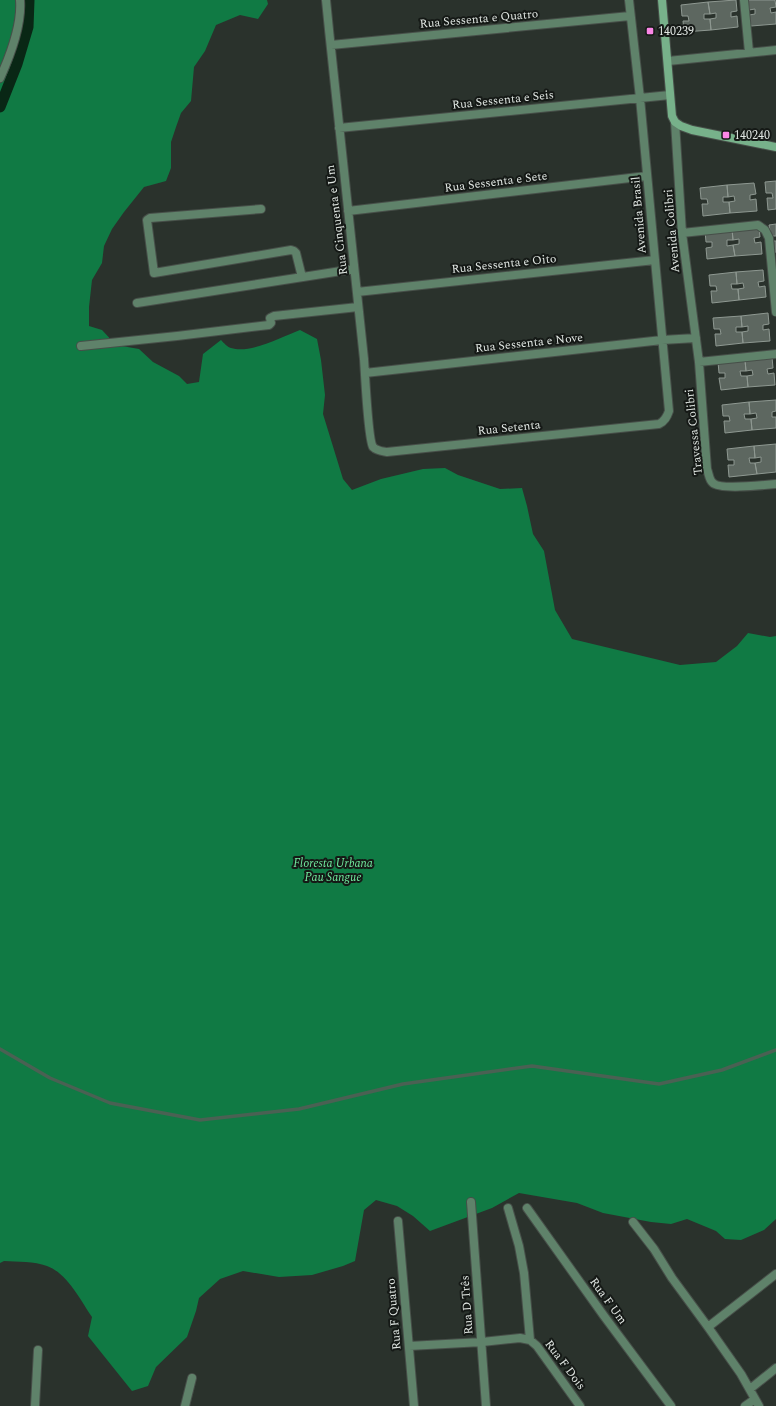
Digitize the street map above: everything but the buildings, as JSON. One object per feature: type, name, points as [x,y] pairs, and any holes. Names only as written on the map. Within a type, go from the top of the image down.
[{"type":"main road","points":[[662,0],[671,109],[675,122],[692,130],[776,147]]},
{"type":"street","points":[[0,78],[17,30],[21,12],[20,0]]},
{"type":"street","name":"Rua Cinquenta e Um","points":[[326,0],[357,292],[370,437]]},
{"type":"street","name":"Avenida Brasil","points":[[629,0],[640,98],[669,410],[667,417],[659,424]]},
{"type":"street","points":[[744,0],[749,52]]},
{"type":"street","name":"Rua Sessenta e Quatro","points":[[331,45],[630,16]]},
{"type":"street","points":[[668,61],[776,50]]},
{"type":"street","name":"Rua Sessenta e Seis","points":[[339,128],[670,95]]},
{"type":"street","name":"Avenida Colibri","points":[[675,122],[682,233],[696,338]]},
{"type":"street","name":"Rua Sessenta e Sete","points":[[348,211],[647,176]]},
{"type":"street","points":[[261,209],[150,218],[147,220],[154,273],[291,250],[296,254],[302,277]]},
{"type":"street","points":[[682,233],[758,225],[765,230],[769,238],[774,273],[776,312]]},
{"type":"street","name":"Rua Sessenta e Oito","points":[[357,292],[654,260]]},
{"type":"street","points":[[137,303],[354,269]]},
{"type":"street","points":[[81,346],[269,325],[271,323],[270,318],[274,316],[358,307]]},
{"type":"street","name":"Rua Sessenta e Nove","points":[[365,373],[662,340],[696,338]]},
{"type":"street","name":"Travessa Colibri","points":[[696,338],[707,469],[710,479],[717,486],[776,484]]},
{"type":"street","points":[[699,362],[776,354]]},
{"type":"street","name":"Rua Setenta","points":[[370,437],[374,448],[379,451],[394,451],[659,424]]},
{"type":"street","name":"Rua D Três","points":[[471,1202],[486,1406]]},
{"type":"street","points":[[508,1208],[519,1246],[524,1273],[530,1340]]},
{"type":"street","name":"Rua F Um","points":[[527,1208],[599,1310],[671,1406]]},
{"type":"street","name":"Rua F Quatro","points":[[398,1221],[414,1406]]},
{"type":"street","points":[[633,1222],[654,1249],[672,1278],[750,1388],[757,1403],[745,1406]]},
{"type":"street","points":[[708,1327],[776,1274]]},
{"type":"street","name":"Rua F Dois","points":[[409,1346],[482,1342],[520,1338],[530,1340],[537,1346],[580,1406]]},
{"type":"street","points":[[35,1406],[38,1350]]},
{"type":"street","points":[[750,1388],[776,1368]]},
{"type":"street","points":[[185,1406],[192,1378]]},
{"type":"green space","name":"Floresta Urbana Pau Sangue","points":[[0,0],[267,0],[268,4],[258,19],[240,15],[216,25],[205,51],[194,67],[191,101],[181,113],[171,142],[171,168],[166,181],[144,187],[112,229],[104,246],[102,263],[92,280],[89,307],[89,326],[102,330],[116,345],[139,349],[153,362],[179,376],[187,384],[199,382],[203,354],[221,340],[230,347],[248,349],[266,344],[300,330],[317,339],[325,395],[323,414],[343,479],[352,490],[381,479],[423,469],[445,468],[458,475],[500,489],[522,488],[533,534],[544,551],[555,610],[572,639],[680,665],[716,662],[737,646],[748,633],[770,637],[776,636],[776,1219],[764,1230],[741,1240],[725,1239],[716,1231],[687,1219],[671,1224],[651,1222],[603,1213],[577,1203],[519,1193],[492,1208],[430,1231],[413,1216],[397,1206],[376,1200],[364,1210],[355,1261],[312,1275],[279,1277],[243,1271],[220,1279],[199,1298],[187,1337],[156,1367],[148,1386],[132,1391],[88,1336],[92,1317],[73,1288],[61,1275],[47,1266],[37,1263],[4,1261],[0,1263]]},
{"type":"waterway","points":[[0,107],[17,64],[28,27],[29,0]]},
{"type":"waterway","points":[[0,1049],[50,1078],[110,1103],[200,1120],[299,1109],[403,1084],[532,1066],[659,1084],[722,1070],[776,1050]]},
{"type":"place","name":"140239","points":[[650,31]]},
{"type":"place","name":"140240","points":[[726,135]]}]
